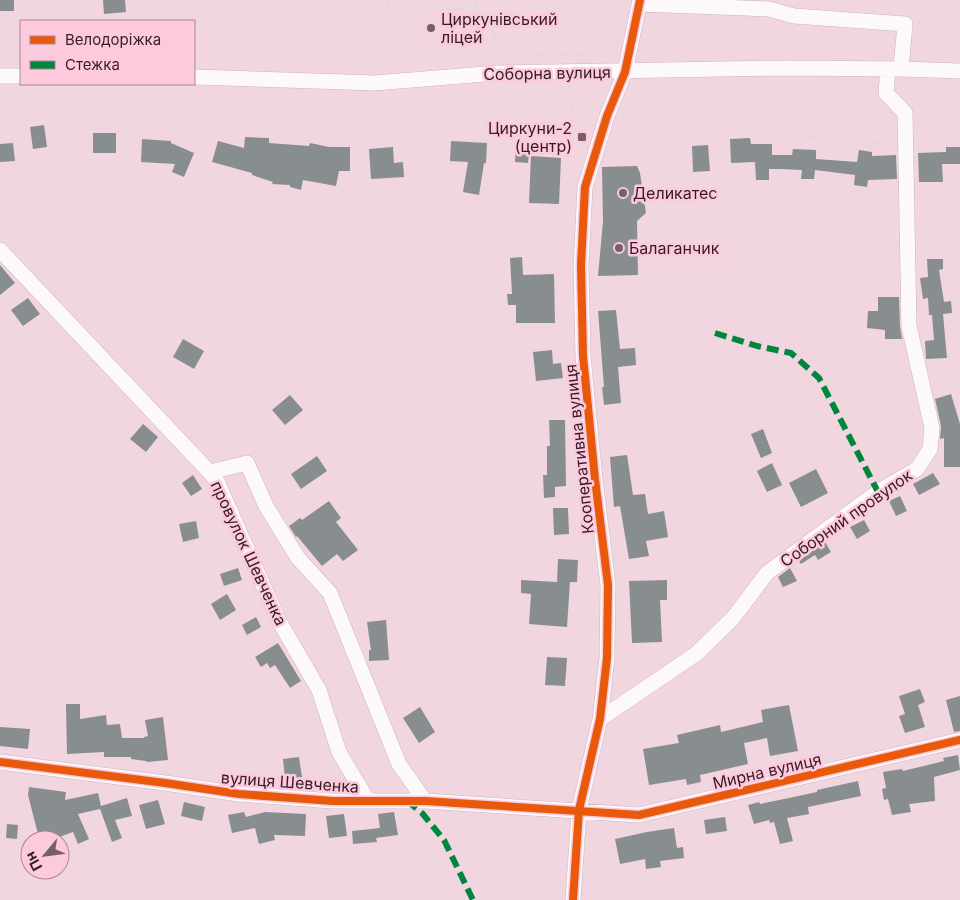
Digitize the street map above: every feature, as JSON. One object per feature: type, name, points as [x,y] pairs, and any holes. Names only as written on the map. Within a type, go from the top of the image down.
[{"type":"street","points":[[636,1],[769,9],[794,16],[905,24]]},
{"type":"street","name":"Кооперативна вулиця","points":[[573,900],[579,810],[600,719],[607,658],[608,584],[583,356],[581,265],[585,187],[607,116],[625,72],[636,1]]},
{"type":"street","name":"Соборний провулок","points":[[600,719],[696,654],[733,618],[767,574],[880,491],[917,469],[930,449],[932,428],[909,326],[904,146],[905,113],[886,93],[895,69],[905,24]]},
{"type":"street","name":"Соборна вулиця","points":[[195,77],[375,83],[497,73],[785,68],[960,71]]},
{"type":"street","points":[[0,76],[20,76]]},
{"type":"street","name":"провулок Шевченка","points":[[0,250],[216,479],[279,621],[319,690],[339,752],[368,801]]},
{"type":"street","points":[[210,472],[247,463],[266,506],[298,558],[330,593],[399,764],[425,801]]},
{"type":"street","name":"Мирна вулиця","points":[[579,810],[639,815],[960,740]]},
{"type":"street","name":"вулиця Шевченка","points":[[0,762],[239,794],[333,801],[425,801],[579,810]]},
{"type":"path","points":[[476,0],[476,11]]},
{"type":"path","points":[[371,52],[386,37],[388,3],[490,13],[511,13],[565,0]]},
{"type":"path","points":[[549,54],[562,29],[594,0]]},
{"type":"path","points":[[603,0],[630,3],[636,1]]},
{"type":"path","points":[[490,13],[498,54],[597,55],[614,53],[618,47]]},
{"type":"path","points":[[905,24],[920,21],[960,21]]},
{"type":"path","points":[[566,72],[571,108],[574,115]]},
{"type":"path","points":[[914,126],[936,113],[944,103],[948,90],[956,83],[960,83]]},
{"type":"path","points":[[607,116],[736,118],[812,138],[881,142],[904,146]]},
{"type":"building","points":[[0,0],[14,0],[14,11],[0,11]]},
{"type":"building","points":[[103,0],[125,0],[126,12],[104,14]]},
{"type":"building","points":[[44,125],[47,147],[33,149],[30,127]]},
{"type":"building","points":[[93,133],[116,133],[116,153],[93,153]]},
{"type":"building","points":[[245,137],[269,138],[269,143],[309,146],[310,143],[329,147],[350,147],[350,171],[339,171],[336,186],[303,180],[301,190],[290,187],[290,185],[272,184],[273,182],[252,175],[252,173],[212,162],[218,141],[244,148]]},
{"type":"building","points":[[750,138],[751,144],[772,144],[772,155],[792,155],[793,149],[816,150],[816,159],[857,162],[859,150],[872,152],[872,156],[896,155],[897,179],[868,180],[867,187],[854,185],[855,175],[815,170],[814,179],[801,179],[802,170],[769,169],[769,180],[756,180],[755,162],[731,163],[730,139]]},
{"type":"building","points":[[142,139],[171,141],[171,143],[194,153],[184,177],[172,172],[175,164],[141,162]]},
{"type":"building","points":[[451,141],[487,143],[486,163],[484,163],[479,195],[463,192],[468,162],[450,161]]},
{"type":"building","points":[[13,143],[15,161],[0,162],[0,144]]},
{"type":"building","points":[[516,144],[530,145],[528,163],[515,162]]},
{"type":"building","points":[[708,145],[710,171],[693,172],[692,146]]},
{"type":"building","points":[[393,147],[394,163],[403,162],[404,177],[371,179],[369,149]]},
{"type":"building","points":[[946,147],[960,147],[960,164],[942,164],[943,182],[919,182],[918,153],[946,152]]},
{"type":"building","points":[[531,156],[561,158],[559,204],[529,203]]},
{"type":"building","points":[[637,166],[640,173],[646,213],[637,221],[638,275],[598,276],[603,221],[602,167]]},
{"type":"building","points":[[522,257],[523,275],[554,274],[555,323],[516,323],[516,305],[508,305],[507,294],[512,294],[510,258]]},
{"type":"building","points":[[927,259],[943,259],[943,269],[939,270],[944,302],[951,301],[952,313],[943,314],[947,358],[926,359],[925,341],[934,340],[932,315],[929,315],[928,298],[923,299],[920,278],[928,277]]},
{"type":"building","points":[[0,265],[15,283],[0,295]]},
{"type":"building","points":[[878,297],[899,297],[902,339],[885,339],[885,330],[867,328],[868,311],[878,311]]},
{"type":"building","points":[[28,298],[40,314],[23,326],[11,310]]},
{"type":"building","points":[[616,310],[620,349],[635,348],[636,365],[618,367],[621,403],[604,405],[598,311]]},
{"type":"building","points":[[183,339],[204,351],[194,369],[173,357]]},
{"type":"building","points":[[552,350],[553,364],[561,363],[563,378],[536,381],[533,352]]},
{"type":"building","points":[[951,394],[960,424],[960,467],[944,467],[944,438],[940,439],[941,426],[935,399]]},
{"type":"building","points":[[290,395],[303,410],[285,425],[272,410]]},
{"type":"building","points":[[549,420],[565,420],[566,486],[555,487],[555,497],[544,498],[543,475],[547,475],[547,446],[550,446]]},
{"type":"building","points":[[143,424],[158,437],[146,452],[130,439]]},
{"type":"building","points":[[763,429],[772,453],[761,458],[751,434]]},
{"type":"building","points":[[627,455],[633,495],[645,494],[648,514],[664,511],[668,537],[646,541],[649,556],[629,559],[620,506],[614,507],[610,457]]},
{"type":"building","points":[[317,456],[327,471],[301,489],[291,474]]},
{"type":"building","points":[[772,463],[782,485],[767,492],[757,471]]},
{"type":"building","points":[[816,469],[828,493],[801,507],[789,483]]},
{"type":"building","points":[[933,473],[940,484],[919,495],[913,484]]},
{"type":"building","points":[[193,475],[202,489],[191,496],[182,483]]},
{"type":"building","points":[[900,496],[907,511],[896,516],[889,501]]},
{"type":"building","points":[[329,501],[341,518],[336,522],[358,550],[343,561],[337,554],[322,566],[296,537],[289,526],[300,518],[302,520]]},
{"type":"building","points":[[553,508],[568,508],[569,534],[554,535]]},
{"type":"building","points":[[864,520],[870,531],[857,539],[850,527]]},
{"type":"building","points":[[196,521],[199,538],[183,542],[179,524]]},
{"type":"building","points":[[825,542],[831,552],[818,560],[815,555],[801,564],[799,561]]},
{"type":"building","points":[[558,559],[578,560],[577,582],[570,582],[567,627],[529,624],[531,594],[521,593],[521,580],[557,582]]},
{"type":"building","points":[[238,568],[242,580],[224,586],[220,574]]},
{"type":"building","points":[[790,568],[797,581],[783,587],[778,577]]},
{"type":"building","points":[[667,580],[667,600],[660,600],[662,642],[632,643],[629,581]]},
{"type":"building","points":[[227,594],[236,610],[220,620],[211,604]]},
{"type":"building","points":[[256,617],[261,627],[247,635],[242,625]]},
{"type":"building","points":[[386,620],[389,660],[369,661],[369,650],[371,650],[367,622]]},
{"type":"building","points":[[278,643],[301,681],[290,688],[275,665],[270,668],[267,663],[261,667],[255,657]]},
{"type":"building","points":[[547,657],[567,658],[565,686],[545,685]]},
{"type":"building","points":[[920,689],[925,702],[918,705],[925,727],[905,733],[899,716],[905,714],[899,696]]},
{"type":"building","points":[[960,696],[960,731],[954,732],[946,700]]},
{"type":"building","points":[[66,704],[80,704],[80,719],[106,715],[107,725],[120,724],[122,738],[144,738],[148,736],[145,720],[163,717],[168,760],[147,762],[131,759],[131,757],[104,757],[104,752],[67,754]]},
{"type":"building","points":[[789,705],[798,751],[770,756],[767,738],[744,743],[748,764],[700,775],[701,782],[687,785],[686,779],[649,785],[643,749],[679,743],[677,735],[720,725],[721,732],[763,722],[761,710]]},
{"type":"building","points":[[420,707],[435,732],[419,743],[403,718]]},
{"type":"building","points":[[0,727],[30,729],[28,749],[0,746]]},
{"type":"building","points":[[958,755],[960,770],[934,777],[935,801],[909,804],[911,812],[892,815],[888,799],[884,800],[882,789],[886,788],[883,772],[902,769],[903,771],[944,761],[943,758]]},
{"type":"building","points":[[299,757],[302,777],[285,779],[283,759]]},
{"type":"building","points":[[858,781],[861,796],[808,807],[809,814],[787,818],[793,841],[780,844],[774,822],[770,823],[769,820],[754,824],[748,805],[817,792],[817,790]]},
{"type":"building","points":[[29,787],[66,792],[65,800],[98,793],[101,806],[127,798],[132,816],[115,820],[122,838],[112,842],[100,809],[78,814],[89,839],[78,844],[73,832],[70,833],[70,830],[37,830],[28,795]]},
{"type":"building","points":[[158,800],[165,824],[146,829],[139,805]]},
{"type":"building","points":[[184,802],[205,807],[202,821],[181,816]]},
{"type":"building","points":[[244,812],[246,817],[265,812],[306,814],[305,836],[274,835],[275,840],[259,844],[255,828],[232,833],[228,815]]},
{"type":"building","points":[[394,812],[398,835],[376,838],[377,842],[353,844],[352,831],[380,828],[378,814]]},
{"type":"building","points":[[344,814],[347,836],[329,838],[326,816]]},
{"type":"building","points":[[725,817],[727,831],[706,834],[704,820]]},
{"type":"building","points":[[7,824],[18,825],[17,839],[6,838]]},
{"type":"building","points":[[674,828],[677,848],[683,847],[684,858],[660,861],[661,867],[646,869],[645,859],[620,864],[615,839]]},
{"type":"marked path","points":[[715,333],[757,346],[791,353],[819,378],[878,492]]},
{"type":"marked path","points":[[407,801],[422,813],[444,840],[473,900]]},
{"type":"cycle path","points":[[573,900],[579,810],[600,719],[607,658],[608,585],[583,356],[581,265],[585,187],[607,116],[625,72],[640,0]]},
{"type":"cycle path","points":[[0,762],[239,794],[333,801],[425,801],[639,815],[960,740]]},
{"type":"place","name":"Циркунівський ліцей","points":[[431,28]]},
{"type":"place","name":"Циркуни-2 (центр)","points":[[582,137]]},
{"type":"place","name":"Деликатес","points":[[623,193]]},
{"type":"place","name":"Балаганчик","points":[[619,248]]}]
